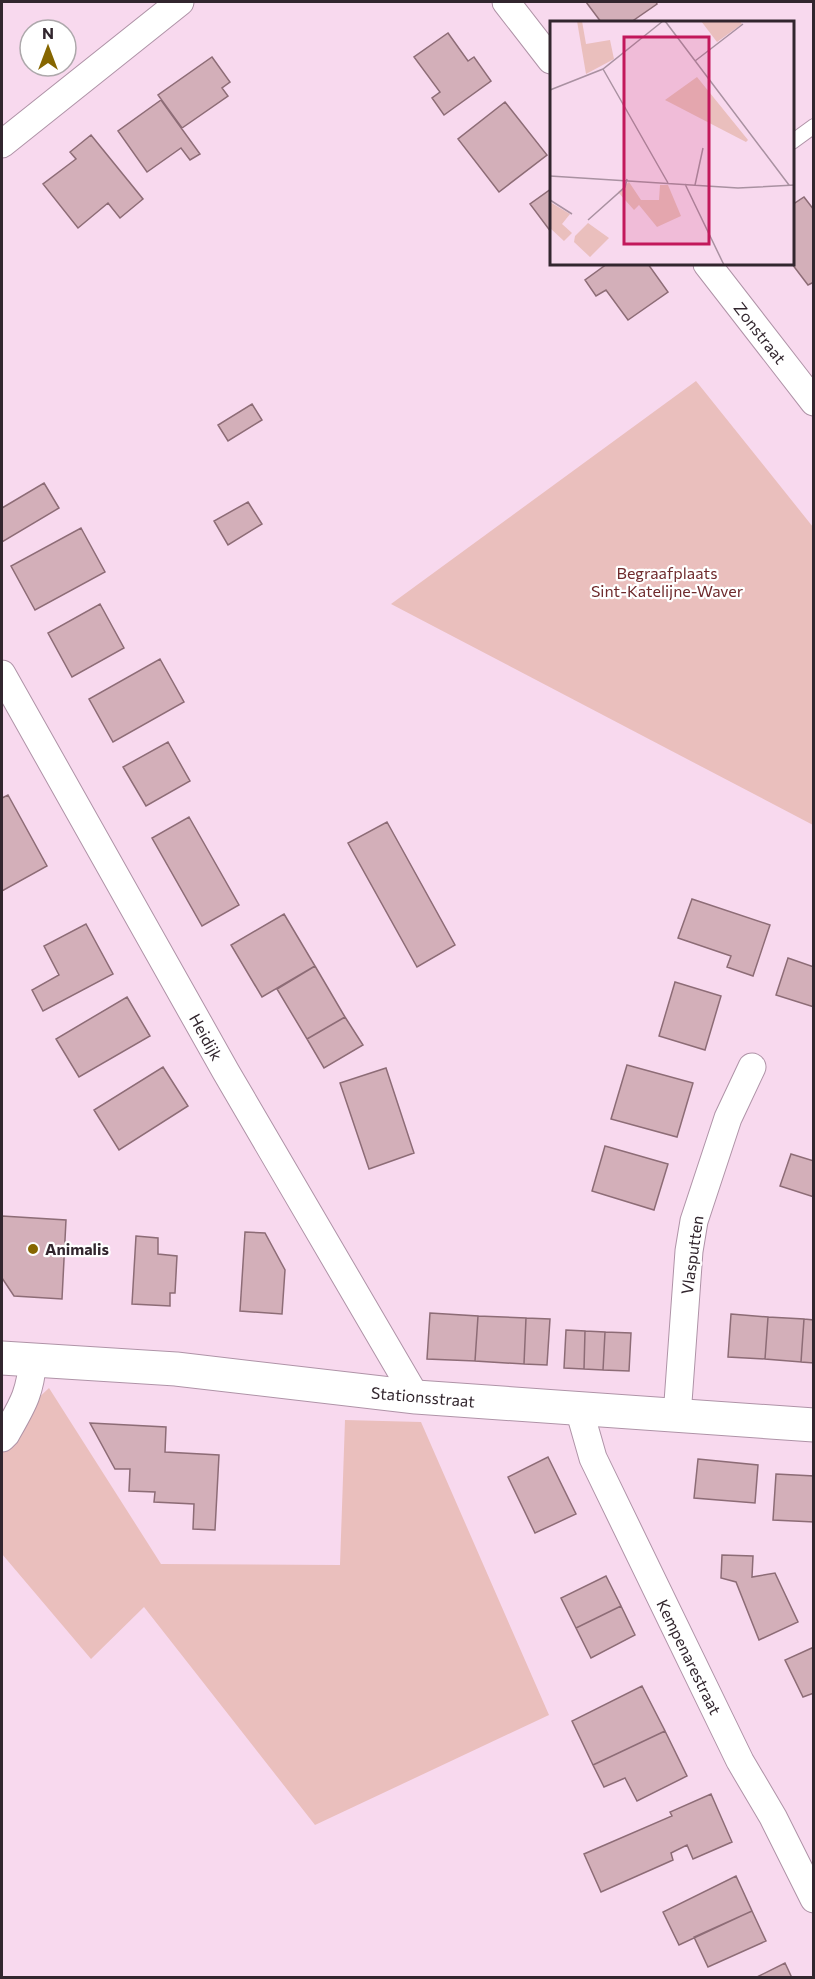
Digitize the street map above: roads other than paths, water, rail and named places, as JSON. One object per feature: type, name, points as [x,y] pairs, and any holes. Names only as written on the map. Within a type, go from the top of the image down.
[{"type":"street","points":[[2,144],[180,2]]},
{"type":"street","points":[[506,2],[550,59]]},
{"type":"street","name":"Zonstraat","points":[[709,266],[813,402]]},
{"type":"street","name":"Heidijk","points":[[2,674],[226,1072],[416,1397]]},
{"type":"street","name":"Vlasputten","points":[[677,1416],[689,1251],[694,1221],[728,1118],[752,1067]]},
{"type":"street","name":"Stationsstraat","points":[[17,1358],[176,1369],[416,1397],[813,1425]]},
{"type":"street","name":"Stationsstraat","points":[[2,1438],[26,1400],[31,1378],[17,1358]]},
{"type":"street","name":"Kempenarestraat","points":[[579,1409],[593,1458],[740,1761],[773,1817],[813,1899]]},
{"type":"lane","points":[[794,140],[813,126]]},
{"type":"place","name":"Animalis","points":[[33,1249]]},
{"type":"park label","name":"Begraafplaats Sint-Katelijne-Waver","points":[[667,582]]}]
